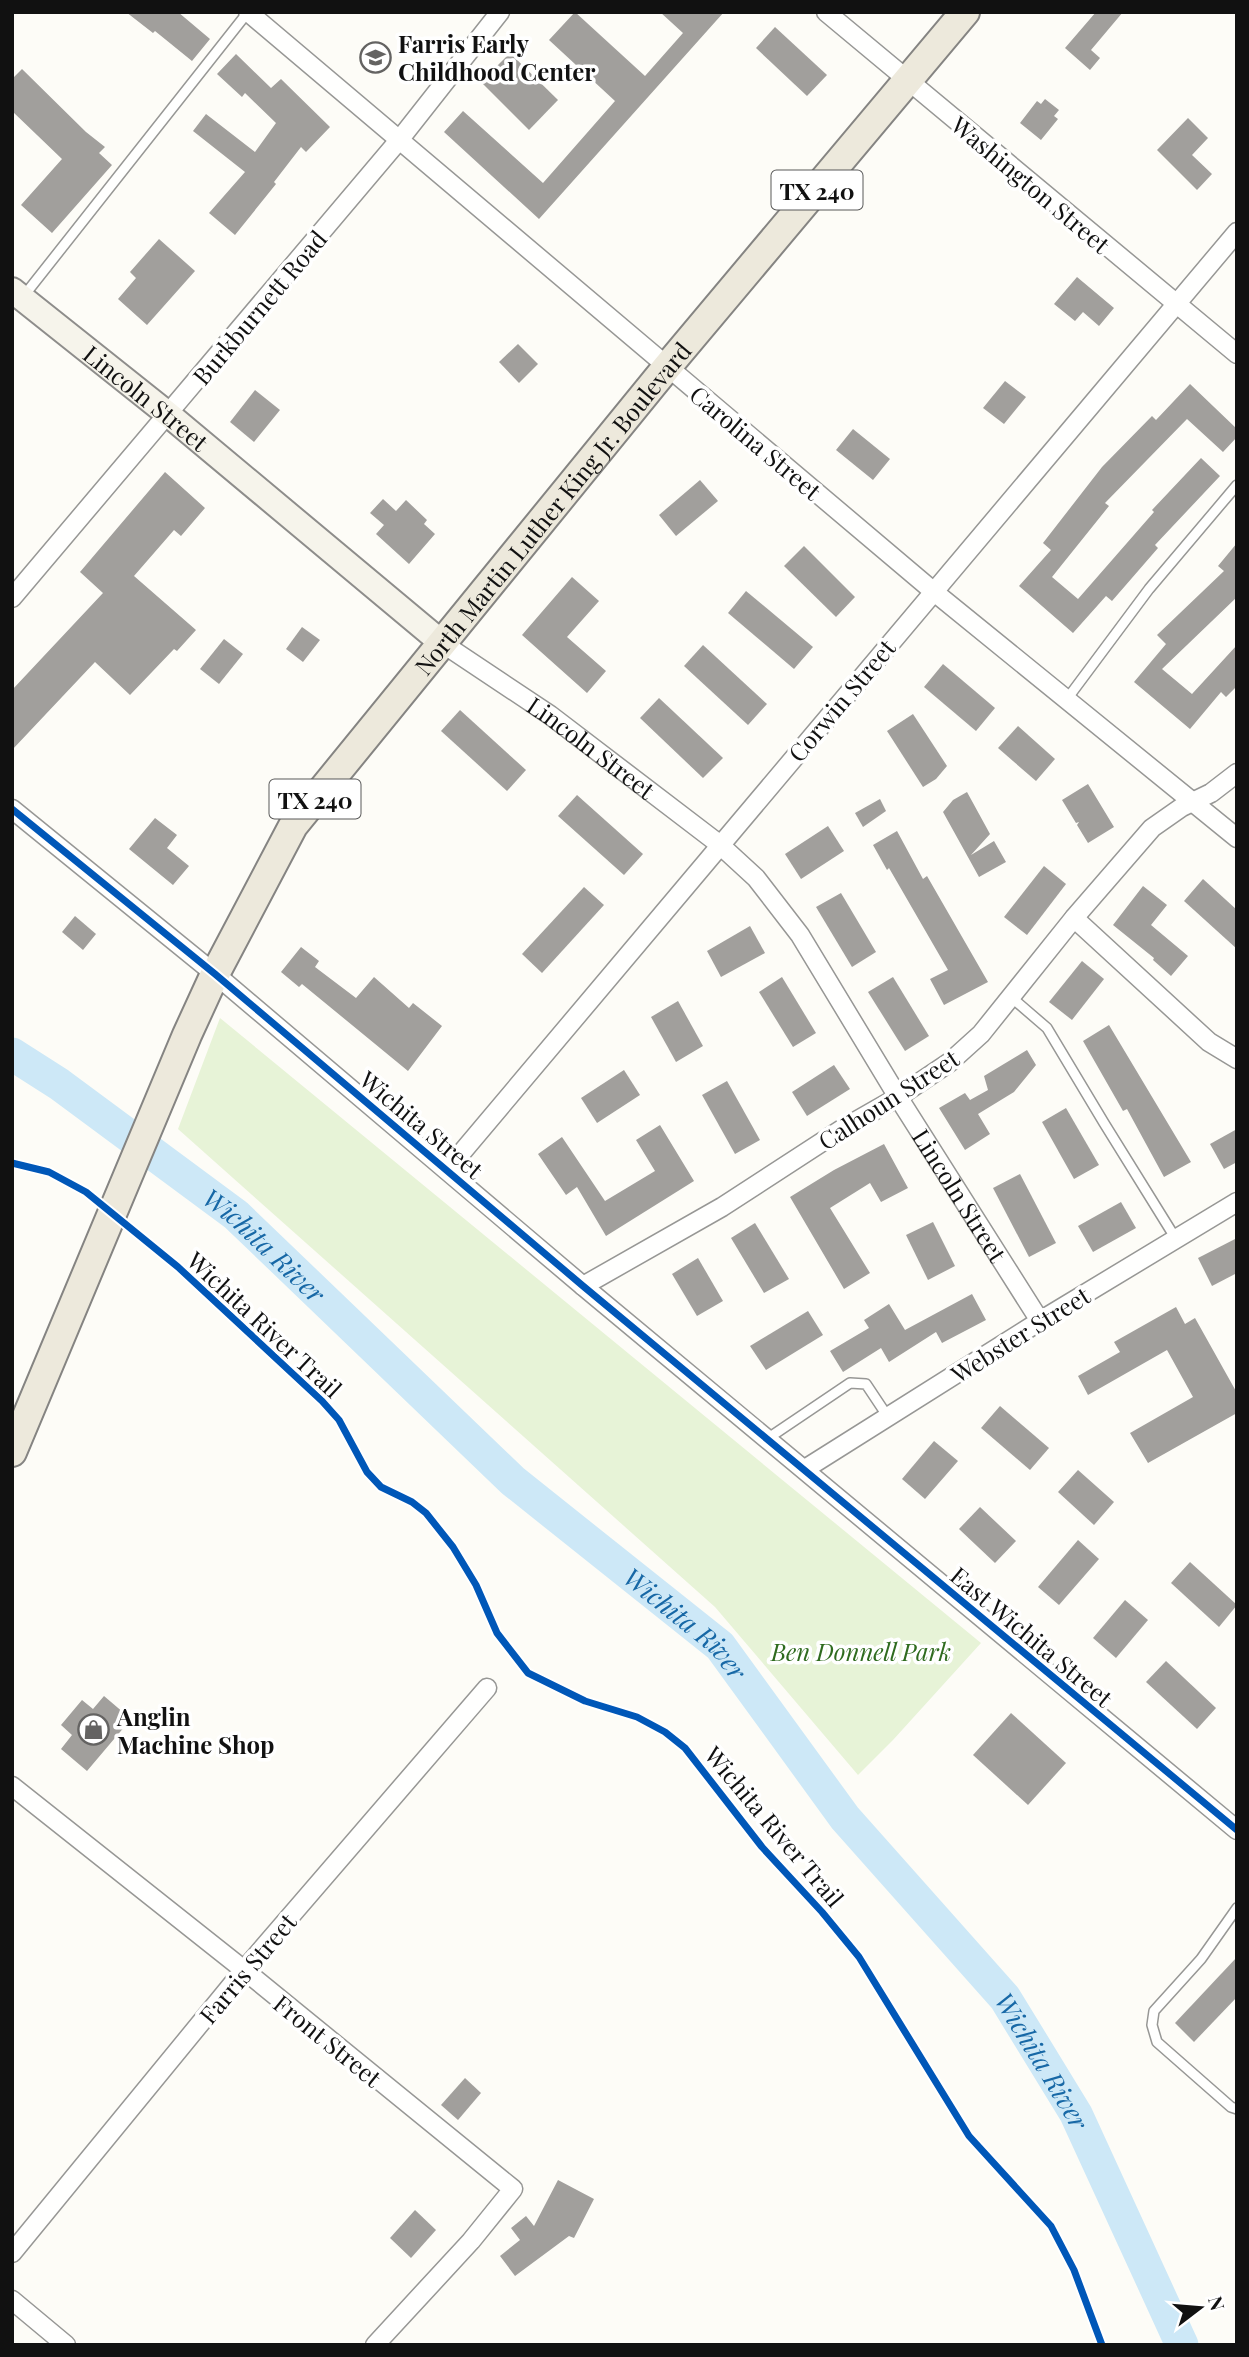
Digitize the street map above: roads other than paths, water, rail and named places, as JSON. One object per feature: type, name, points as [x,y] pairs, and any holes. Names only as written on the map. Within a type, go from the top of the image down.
[{"type":"main road","name":"North Martin Luther King Jr. Boulevard","points":[[12,1452],[187,1035],[215,974],[293,826],[667,367],[965,12]]},
{"type":"main road","name":"Lincoln Street","points":[[17,294],[169,415],[442,643]]},
{"type":"street","name":"Carolina Street","points":[[248,12],[933,591],[1237,838]]},
{"type":"street","name":"Burkburnett Road","points":[[12,598],[400,139],[500,12]]},
{"type":"street","name":"Washington Street","points":[[826,12],[1237,354]]},
{"type":"street","name":"Corwin Street","points":[[447,1170],[1237,232]]},
{"type":"street","name":"Lincoln Street","points":[[442,643],[550,715],[719,844],[756,878],[791,921],[898,1097],[1040,1321]]},
{"type":"street","name":"Calhoun Street","points":[[583,1286],[722,1208],[950,1062],[981,1034],[1074,918],[1152,828],[1182,807],[1211,793],[1237,773]]},
{"type":"street","name":"Wichita Street","points":[[12,809],[215,974],[583,1286],[805,1469]]},
{"type":"street","points":[[1074,918],[1209,1042],[1237,1059]]},
{"type":"street","name":"Webster Street","points":[[805,1469],[1040,1321],[1237,1202]]},
{"type":"street","name":"East Wichita Street","points":[[805,1469],[1237,1830]]},
{"type":"street","name":"Farris Street","points":[[12,2253],[244,1970],[487,1688]]},
{"type":"street","name":"Front Street","points":[[12,1786],[513,2189],[471,2241],[375,2345]]},
{"type":"street","points":[[12,2300],[66,2345]]},
{"type":"lane","points":[[17,294],[248,12]]},
{"type":"lane","points":[[1067,699],[1149,589],[1237,485]]},
{"type":"lane","points":[[1011,997],[1047,1028],[1176,1239]]},
{"type":"lane","points":[[767,1438],[850,1383],[866,1384],[888,1417]]},
{"type":"lane","points":[[1237,1909],[1201,1959],[1154,2011],[1152,2025],[1157,2042],[1231,2107],[1237,2109]]},
{"type":"waterway","name":"Wichita River","points":[[12,1054],[59,1084],[236,1215],[513,1481],[720,1646],[845,1818],[1005,1998],[1076,2114],[1182,2345]]},
{"type":"place","name":"Farris Early Childhood Center","points":[[375,57]]},
{"type":"place","name":"Anglin Machine Shop","points":[[94,1730]]},
{"type":"park label","name":"Ben Donnell Park","points":[[861,1651]]}]
